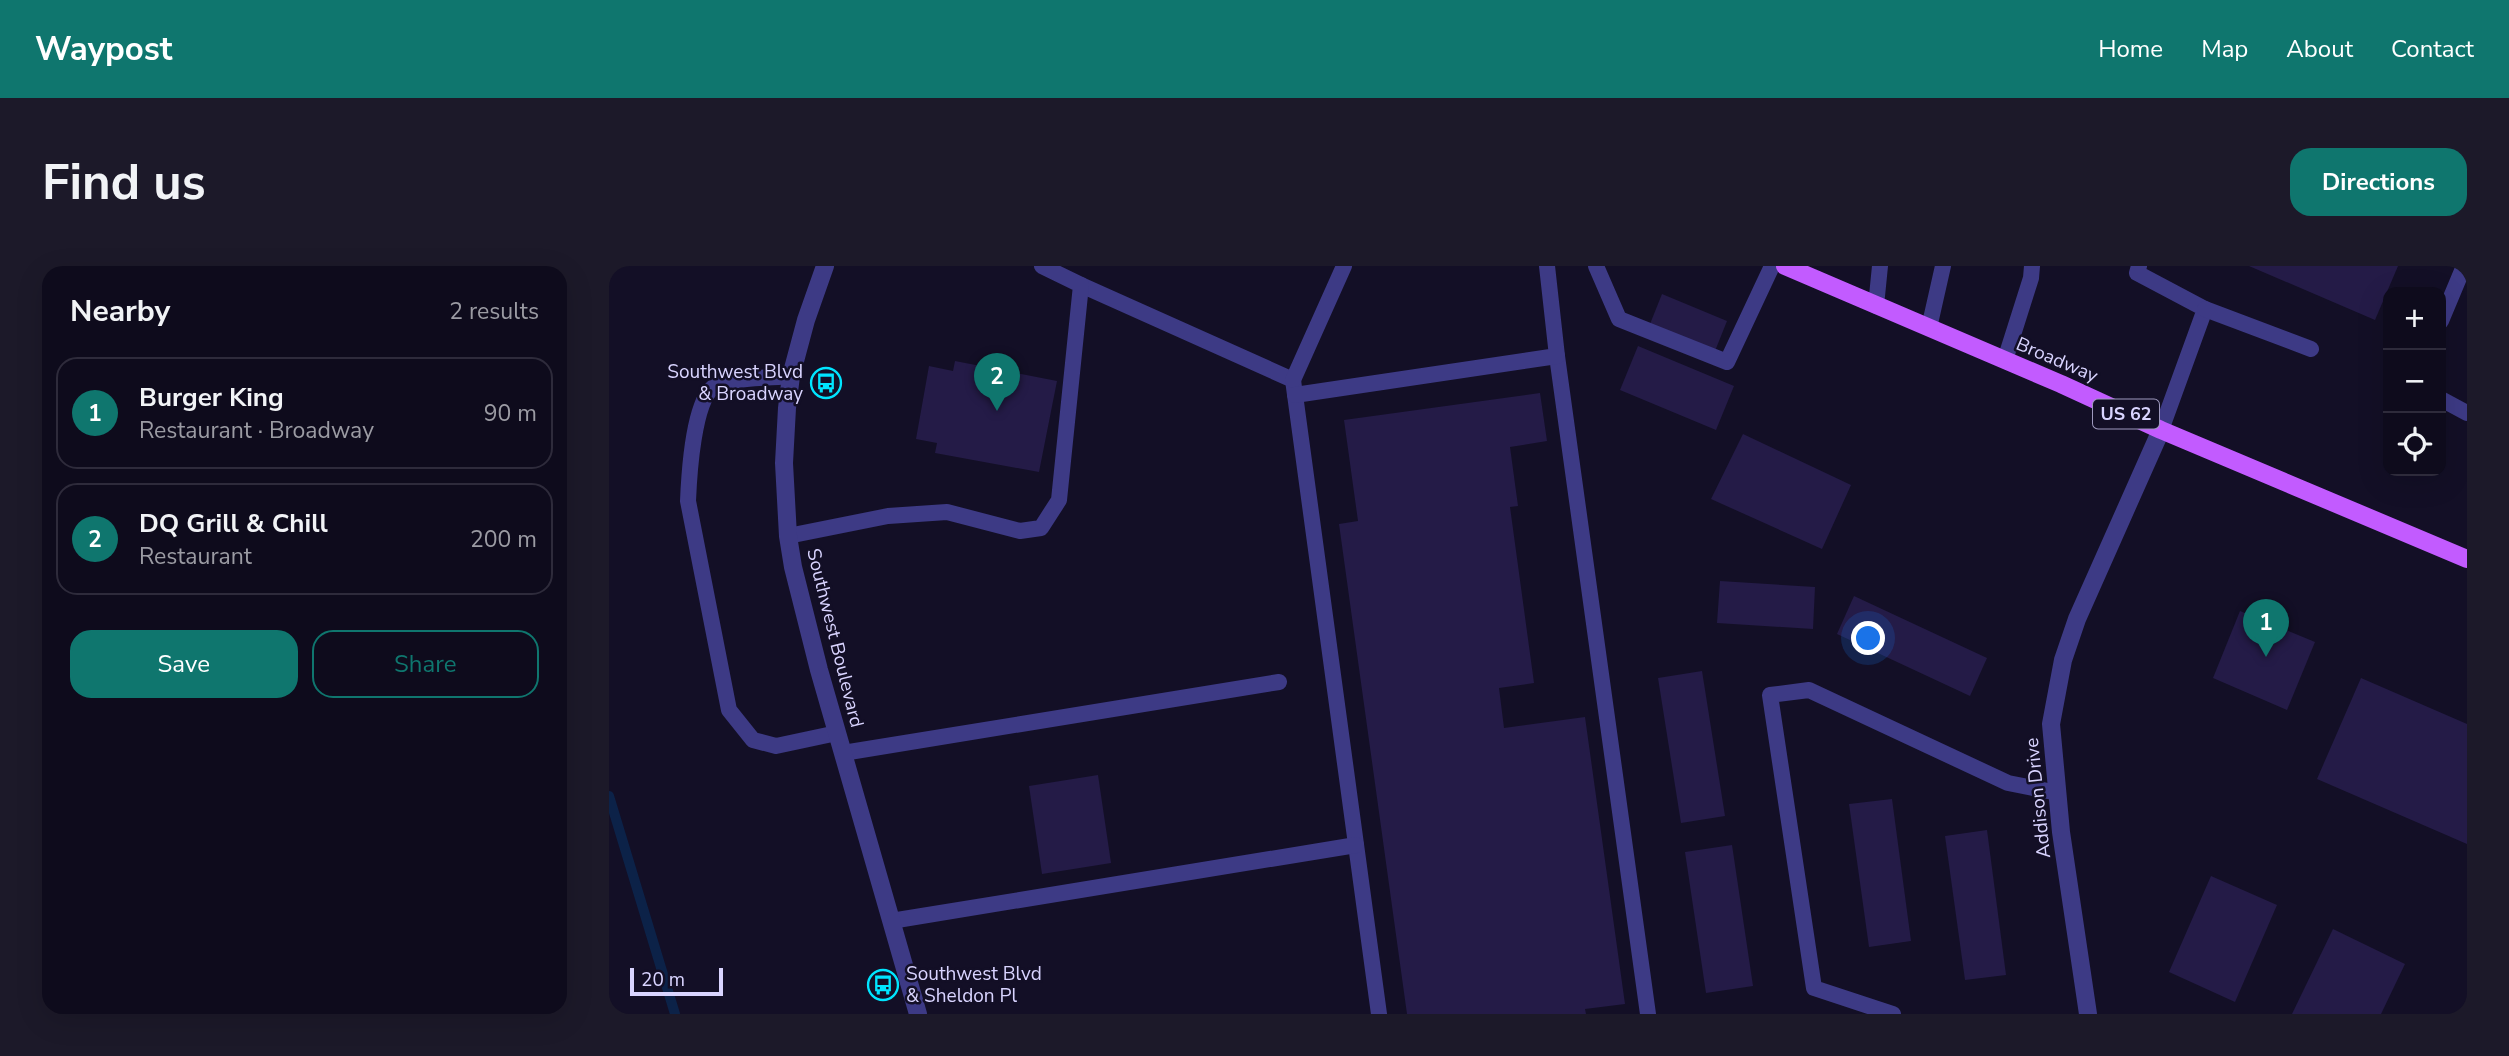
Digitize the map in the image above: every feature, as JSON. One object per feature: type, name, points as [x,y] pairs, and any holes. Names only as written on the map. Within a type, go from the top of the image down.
[{"type":"main road","name":"Broadway","points":[[1785,266],[2161,430],[2467,559]]},
{"type":"street","name":"Southwest Boulevard","points":[[825,266],[806,320],[791,376],[785,463],[788,536],[796,580],[837,733],[918,1014]]},
{"type":"street","name":"Addison Drive","points":[[2088,1014],[2051,724],[2063,660],[2077,619],[2161,430]]},
{"type":"lane","points":[[1042,266],[1294,387],[1557,356]]},
{"type":"lane","points":[[1344,266],[1294,387],[1379,1014]]},
{"type":"lane","points":[[1547,266],[1557,356],[1649,1014]]},
{"type":"lane","points":[[1596,266],[1619,319],[1727,362],[1772,266]]},
{"type":"lane","points":[[1876,306],[1880,266]]},
{"type":"lane","points":[[1929,328],[1943,266]]},
{"type":"lane","points":[[2005,360],[2031,278],[2032,266]]},
{"type":"lane","points":[[2139,266],[2137,273],[2205,309],[2311,349]]},
{"type":"lane","points":[[2446,309],[2464,266]]},
{"type":"lane","points":[[788,536],[888,516],[947,512],[1020,531],[1041,528],[1059,500],[1081,285]]},
{"type":"lane","points":[[2161,430],[2205,309]]},
{"type":"lane","points":[[791,376],[741,380],[715,386],[705,398],[697,422],[689,465],[688,501],[729,710],[753,740],[776,746],[837,733]]},
{"type":"lane","points":[[2446,401],[2467,413]]},
{"type":"lane","points":[[843,753],[1279,682]]},
{"type":"lane","points":[[1893,1014],[1814,988],[1770,695],[1809,691],[2008,783],[2058,793]]},
{"type":"lane","points":[[891,921],[1356,845]]},
{"type":"building","points":[[2249,266],[2398,266],[2389,287],[2383,287],[2383,301],[2375,320]]},
{"type":"building","points":[[1662,294],[1727,321],[1715,351],[1650,324]]},
{"type":"building","points":[[1638,346],[1734,386],[1716,430],[1620,390]]},
{"type":"building","points":[[955,361],[1057,381],[1039,472],[935,453],[937,443],[916,439],[929,366],[953,371]]},
{"type":"building","points":[[1540,393],[1547,441],[1510,447],[1518,506],[1510,507],[1534,683],[1499,688],[1504,728],[1585,717],[1625,1004],[1585,1009],[1586,1014],[1407,1014],[1339,524],[1358,521],[1344,420]]},
{"type":"building","points":[[1743,434],[1851,485],[1822,549],[1711,499]]},
{"type":"building","points":[[1720,581],[1815,587],[1813,629],[1717,623]]},
{"type":"building","points":[[1854,596],[1987,658],[1970,696],[1837,634]]},
{"type":"building","points":[[2240,611],[2315,642],[2287,710],[2213,678]]},
{"type":"building","points":[[1702,671],[1725,816],[1681,823],[1658,678]]},
{"type":"building","points":[[2361,678],[2467,724],[2467,844],[2317,779]]},
{"type":"building","points":[[1098,775],[1111,863],[1042,874],[1029,786]]},
{"type":"building","points":[[1892,799],[1911,941],[1869,947],[1849,804]]},
{"type":"building","points":[[1987,830],[2006,975],[1965,980],[1945,836]]},
{"type":"building","points":[[1732,845],[1753,986],[1706,993],[1685,852]]},
{"type":"building","points":[[2211,876],[2277,905],[2235,1002],[2169,972]]},
{"type":"building","points":[[2333,929],[2405,964],[2381,1014],[2292,1014]]},
{"type":"waterway","points":[[609,796],[675,1014]]},
{"type":"place","name":"Southwest Blvd & Broadway","points":[[826,383]]},
{"type":"place","name":"DQ Grill & Chill","points":[[997,411]]},
{"type":"place","name":"Burger King","points":[[2266,657]]},
{"type":"place","name":"Southwest Blvd & Sheldon Pl","points":[[883,985]]}]
